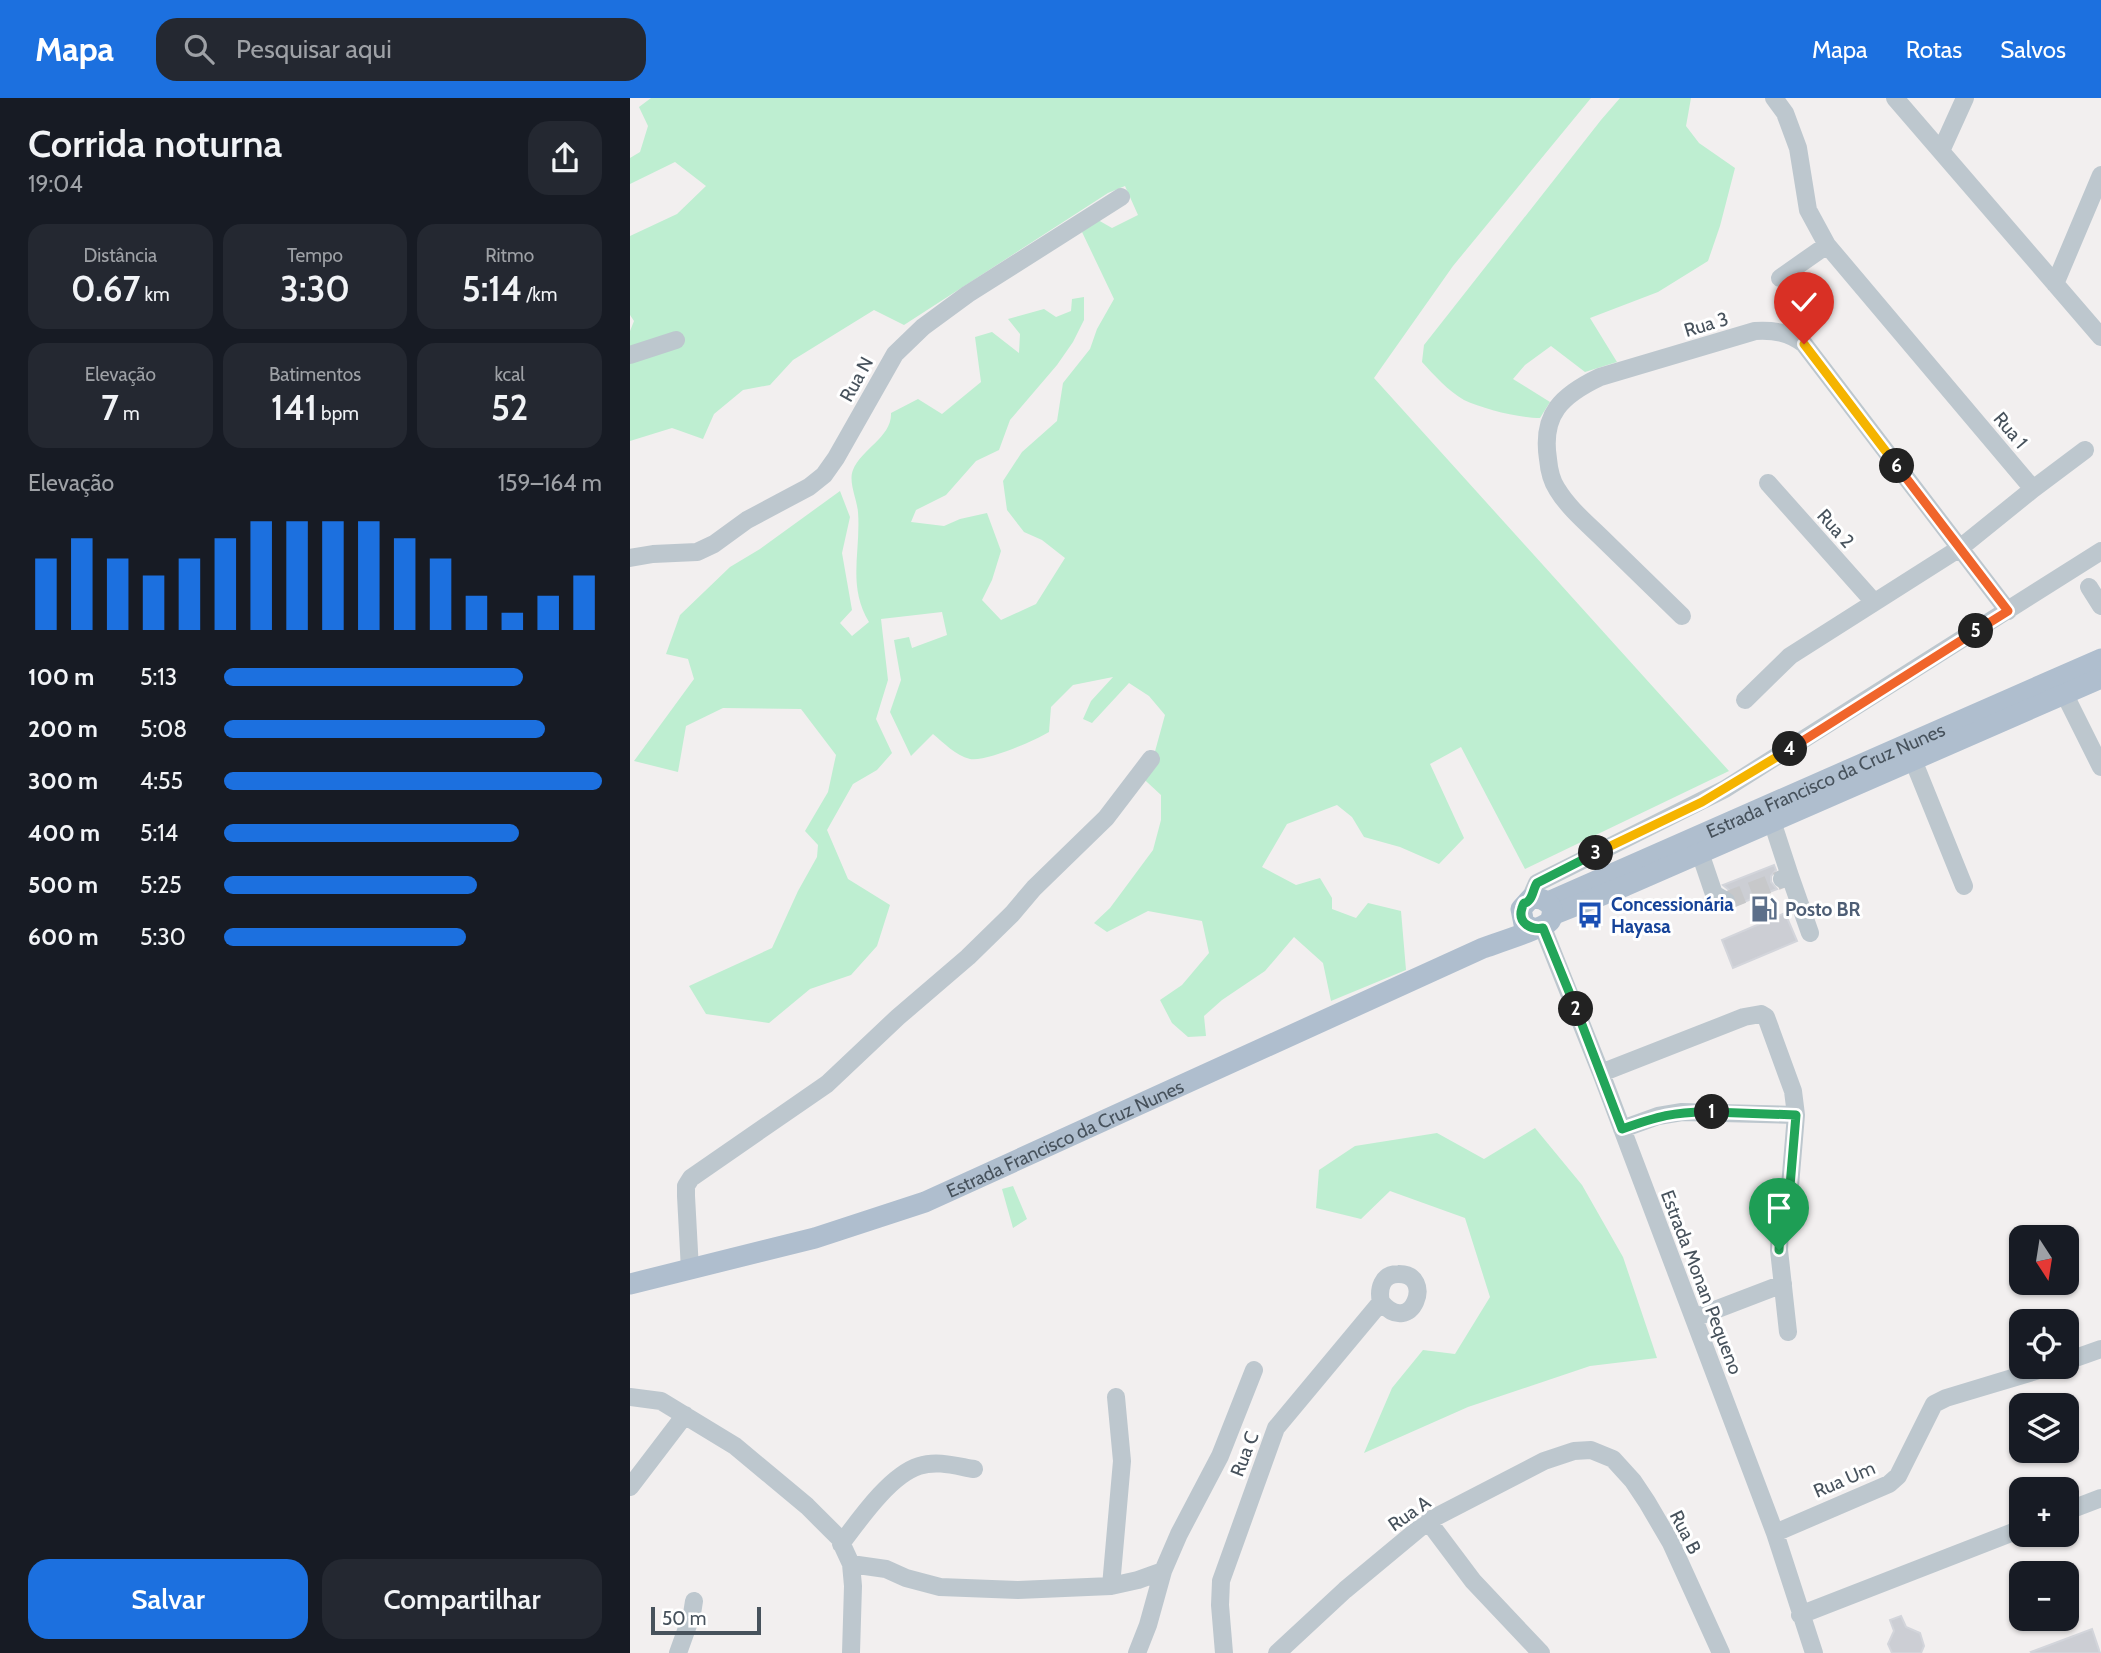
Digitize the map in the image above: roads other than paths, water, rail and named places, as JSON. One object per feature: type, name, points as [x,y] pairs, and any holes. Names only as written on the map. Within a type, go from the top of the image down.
[{"type":"main road","name":"Estrada Francisco da Cruz Nunes","points":[[630,1284],[815,1237],[925,1202],[1483,948],[1538,914],[2061,686],[2101,659]]},
{"type":"main road","name":"Estrada Francisco da Cruz Nunes","points":[[2061,686],[2101,678]]},
{"type":"street","name":"Rua 1","points":[[1774,98],[1785,113],[1798,148],[1808,210],[1828,245],[2033,489]]},
{"type":"street","points":[[1895,98],[2100,334]]},
{"type":"street","points":[[1941,151],[1965,98]]},
{"type":"street","points":[[2055,284],[2101,175]]},
{"type":"street","name":"Rua N","points":[[630,558],[697,552],[817,481],[836,458],[895,354],[923,327],[968,294],[1121,197]]},
{"type":"street","points":[[1780,278],[1828,245]]},
{"type":"street","name":"Rua 3","points":[[1682,616],[1586,522],[1557,489],[1550,473],[1546,431],[1551,416],[1560,404],[1587,383],[1600,377],[1755,331],[1776,330],[1795,337],[1804,344],[2008,611]]},
{"type":"street","points":[[630,355],[676,340]]},
{"type":"street","points":[[1745,700],[1790,656],[1960,548],[2085,450]]},
{"type":"street","name":"Rua 2","points":[[1768,483],[1873,601]]},
{"type":"street","points":[[1538,914],[1537,883],[1725,789],[2101,551]]},
{"type":"street","points":[[2089,587],[2101,606]]},
{"type":"street","points":[[2061,686],[2100,763]]},
{"type":"street","points":[[1910,752],[1964,886]]},
{"type":"street","points":[[690,1270],[685,1196],[686,1186],[691,1178],[766,1128],[851,1064],[898,1017],[1013,914],[1034,888],[1106,818],[1151,759]]},
{"type":"street","points":[[1769,813],[1786,878],[1810,933]]},
{"type":"street","points":[[1697,845],[1714,894],[1726,901]]},
{"type":"street","name":"Estrada Monan Pequeno","points":[[1538,914],[1775,1534],[1814,1653]]},
{"type":"street","points":[[1601,1073],[1744,1017],[1761,1014],[1770,1024],[1793,1091],[1796,1115],[1790,1186],[1780,1229],[1779,1250],[1788,1332]]},
{"type":"street","points":[[1622,1129],[1658,1116],[1682,1112],[1796,1115]]},
{"type":"street","points":[[1694,1318],[1783,1284]]},
{"type":"street","name":"Rua C","points":[[1224,1653],[1220,1605],[1222,1581],[1276,1428],[1381,1302]]},
{"type":"street","points":[[2079,1357],[2101,1349]]},
{"type":"street","points":[[1137,1653],[1163,1571],[1220,1456],[1254,1370]]},
{"type":"street","name":"Rua Um","points":[[1775,1534],[1889,1484],[1906,1465],[1934,1404],[1946,1398],[2014,1379]]},
{"type":"street","points":[[630,1397],[661,1401],[735,1446],[807,1506],[841,1544],[851,1564],[851,1653]]},
{"type":"street","points":[[1111,1586],[1122,1461],[1116,1397]]},
{"type":"street","points":[[630,1487],[685,1415]]},
{"type":"street","name":"Rua A","points":[[1277,1653],[1345,1590],[1428,1521],[1544,1461],[1574,1451],[1591,1450]]},
{"type":"street","name":"Rua B","points":[[1591,1450],[1613,1459],[1633,1480],[1671,1543],[1721,1653]]},
{"type":"street","points":[[841,1544],[877,1500],[903,1474],[919,1466],[942,1463],[974,1469]]},
{"type":"street","points":[[2079,1506],[2101,1498]]},
{"type":"street","points":[[1428,1521],[1473,1581],[1541,1653]]},
{"type":"street","points":[[1801,1615],[2009,1534]]},
{"type":"street","points":[[851,1564],[886,1569],[906,1578],[940,1587],[1018,1590],[1111,1586],[1163,1571]]},
{"type":"street","points":[[678,1653],[694,1601]]},
{"type":"tunnel","points":[[1726,901],[1782,879]]},
{"type":"place","name":"Posto BR","points":[[1764,909]]},
{"type":"place","name":"Concessionária Hayasa","points":[[1590,915]]}]
